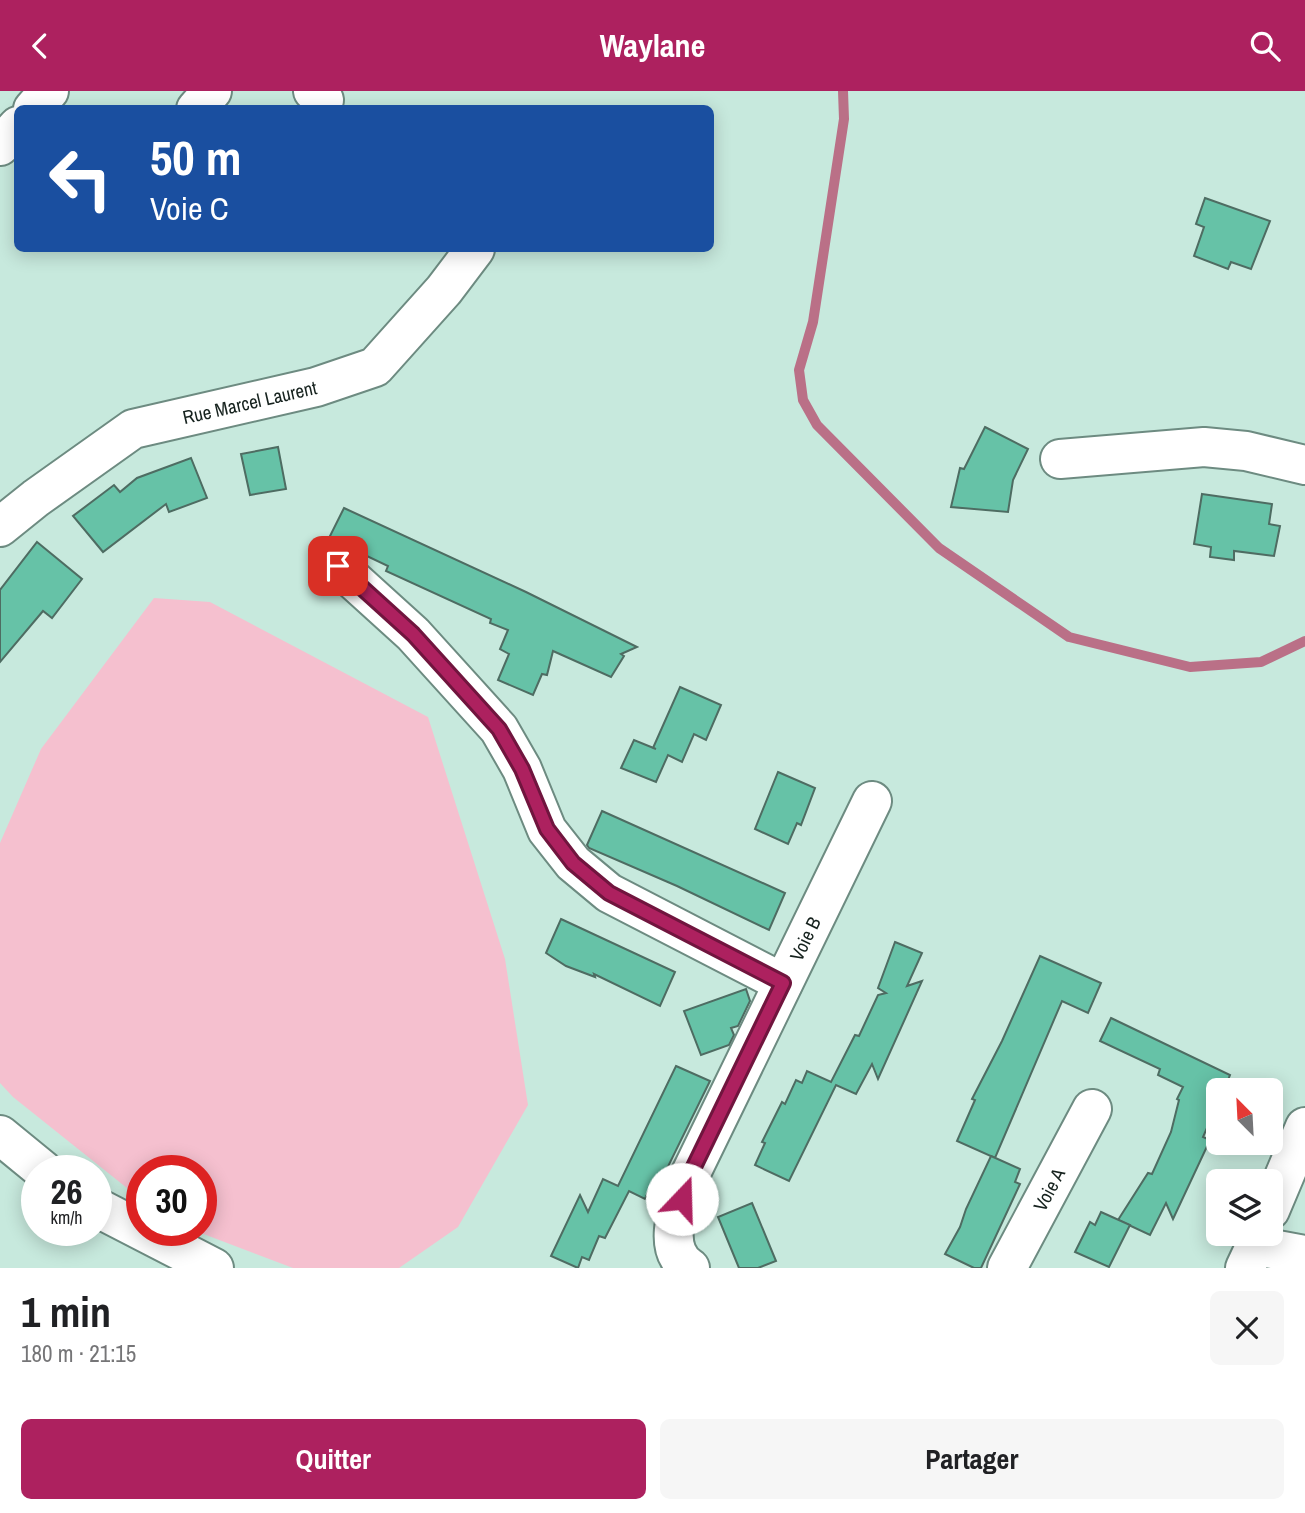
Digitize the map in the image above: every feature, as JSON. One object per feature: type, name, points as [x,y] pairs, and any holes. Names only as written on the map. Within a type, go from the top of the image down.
[{"type":"street","points":[[37,105],[49,91]]},
{"type":"street","points":[[200,105],[212,91]]},
{"type":"street","points":[[0,146],[14,130]]},
{"type":"street","name":"Rue Marcel Laurent","points":[[0,527],[133,429],[316,387],[375,367],[444,290],[473,252]]},
{"type":"street","points":[[1059,459],[1204,447],[1246,451],[1305,465]]},
{"type":"street","points":[[338,566],[413,634],[499,729],[522,769],[547,829],[573,863],[609,893],[783,983]]},
{"type":"street","name":"Voie B","points":[[690,1268],[675,1251],[674,1221],[689,1177],[873,801]]},
{"type":"street","name":"Voie A","points":[[1007,1268],[1092,1109]]},
{"type":"street","points":[[1283,1179],[1305,1127]]},
{"type":"street","points":[[0,1135],[24,1155]]},
{"type":"street","points":[[112,1215],[214,1268]]},
{"type":"street","points":[[1254,1249],[1305,1255]]},
{"type":"shaded area","points":[[154,598],[210,602],[428,717],[505,959],[528,1105],[458,1227],[399,1268],[293,1268],[217,1239],[217,1155],[126,1155],[126,1187],[112,1176],[112,1155],[86,1155],[13,1097],[0,1083],[0,843],[41,749]]},
{"type":"building","points":[[1205,198],[1270,221],[1251,269],[1231,262],[1228,269],[1194,256],[1204,227],[1196,224]]},
{"type":"building","points":[[985,427],[1028,449],[1013,480],[1008,512],[951,507],[960,468],[964,469]]},
{"type":"building","points":[[278,447],[286,489],[250,495],[241,454]]},
{"type":"building","points":[[191,458],[207,498],[169,512],[166,504],[103,552],[73,516],[114,485],[120,492],[137,478]]},
{"type":"building","points":[[1202,494],[1272,504],[1269,524],[1280,526],[1274,556],[1234,551],[1234,560],[1210,557],[1211,547],[1194,544]]},
{"type":"building","points":[[344,508],[526,592],[637,647],[621,654],[624,656],[611,677],[553,651],[547,675],[542,674],[533,695],[498,680],[509,654],[500,649],[508,630],[490,623],[491,619],[386,571],[388,566],[329,538]]},
{"type":"building","points":[[37,542],[82,579],[52,618],[43,611],[0,662],[0,590]]},
{"type":"building","points":[[680,687],[721,705],[706,740],[694,734],[682,762],[668,755],[656,782],[621,768],[634,740],[653,748]]},
{"type":"building","points":[[778,772],[815,788],[801,825],[797,823],[788,844],[755,829]]},
{"type":"building","points":[[602,811],[785,893],[769,930],[589,848],[587,845]]},
{"type":"building","points":[[561,919],[675,972],[660,1006],[594,974],[595,977],[566,966],[546,953]]},
{"type":"building","points":[[895,942],[922,953],[907,986],[922,981],[878,1079],[872,1064],[856,1094],[836,1085],[789,1181],[755,1165],[765,1143],[762,1142],[796,1080],[802,1083],[807,1071],[831,1082],[855,1035],[859,1036],[878,995],[886,993],[878,988]]},
{"type":"building","points":[[1040,956],[1101,983],[1088,1013],[1062,1001],[995,1158],[957,1141],[975,1100],[972,1099],[1002,1041]]},
{"type":"building","points":[[746,989],[750,1001],[738,1026],[731,1028],[734,1035],[729,1045],[701,1055],[684,1011]]},
{"type":"building","points":[[1111,1018],[1230,1075],[1229,1078],[1206,1078],[1206,1130],[1203,1137],[1206,1138],[1206,1149],[1173,1219],[1166,1203],[1150,1235],[1118,1220],[1148,1173],[1152,1174],[1171,1132],[1179,1100],[1177,1099],[1183,1087],[1158,1075],[1160,1069],[1100,1041]]},
{"type":"building","points":[[676,1066],[710,1081],[656,1191],[650,1188],[645,1199],[629,1191],[605,1238],[599,1236],[589,1260],[582,1257],[578,1268],[551,1256],[580,1195],[588,1212],[603,1179],[618,1186]]},
{"type":"building","points":[[991,1156],[1020,1169],[1015,1182],[1020,1184],[981,1268],[974,1268],[945,1254],[960,1227]]},
{"type":"building","points":[[752,1203],[776,1261],[758,1268],[739,1268],[718,1217]]},
{"type":"building","points":[[1101,1212],[1130,1225],[1109,1267],[1075,1252],[1090,1222],[1095,1225]]},
{"type":"waterway","points":[[843,91],[844,119],[813,322],[799,370],[803,400],[817,425],[939,548],[1069,637],[1190,667],[1261,662],[1305,641]]},
{"type":"route","points":[[338,566],[413,634],[499,729],[522,769],[547,829],[573,863],[609,893],[783,983],[689,1177],[682,1199]]}]
